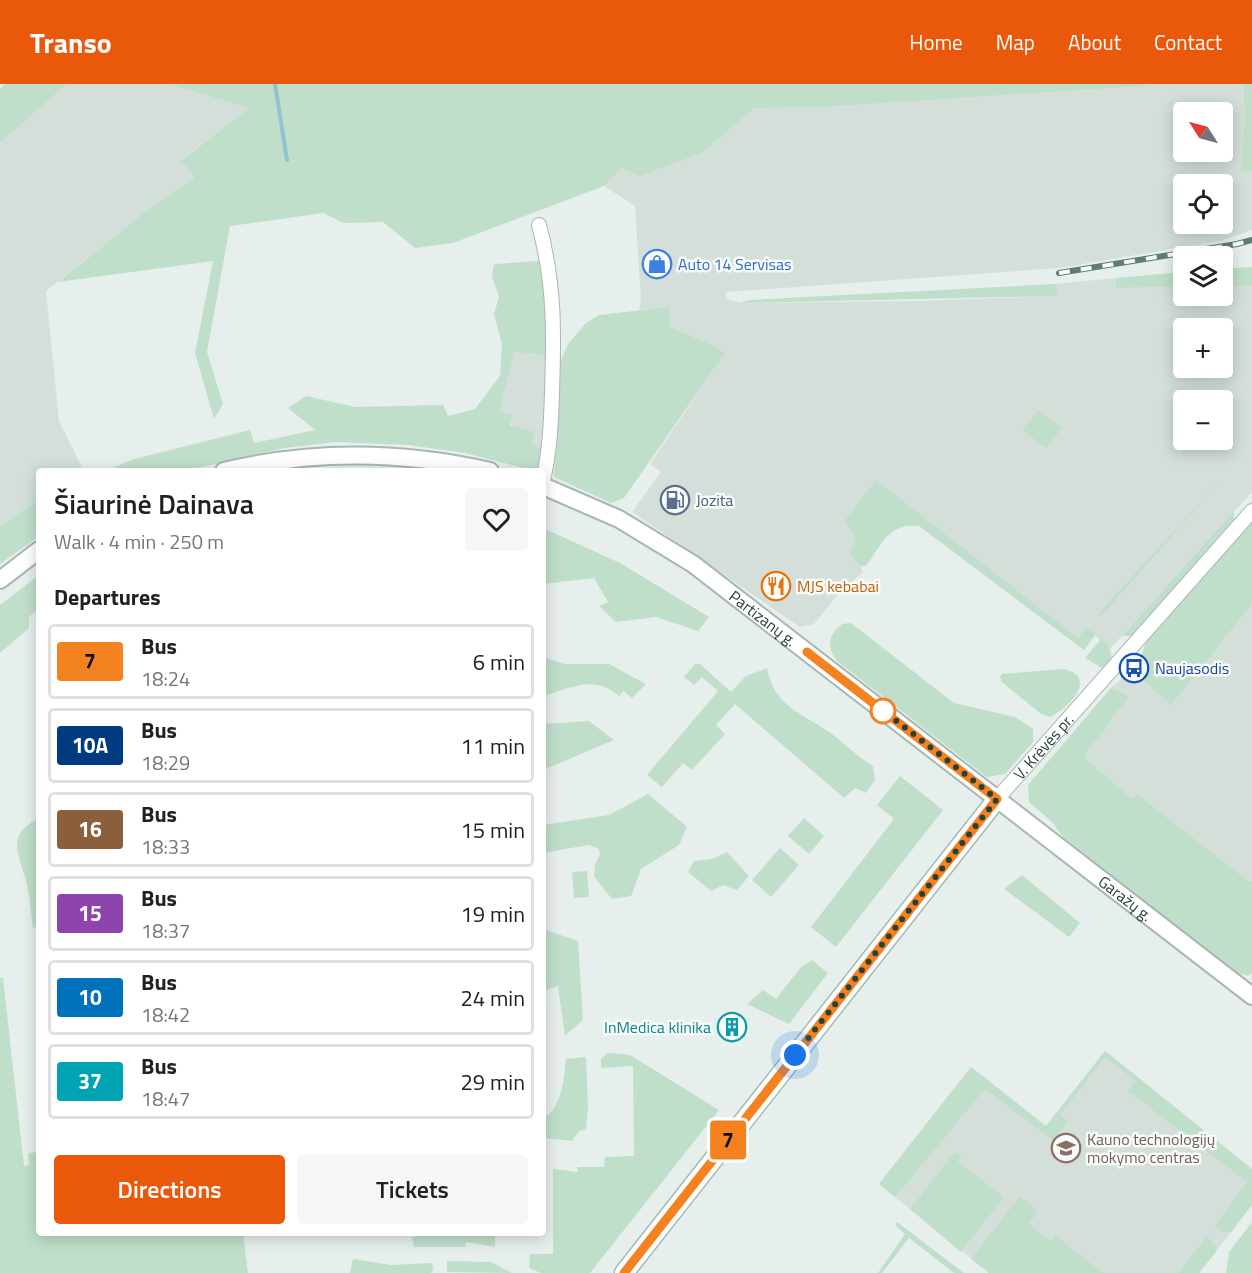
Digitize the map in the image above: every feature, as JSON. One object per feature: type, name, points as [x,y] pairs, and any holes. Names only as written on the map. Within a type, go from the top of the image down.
[{"type":"main road","name":"V. Krėvės pr.","points":[[624,1273],[997,799]]},
{"type":"street","points":[[539,225],[546,254],[555,320],[550,440],[545,468]]},
{"type":"street","points":[[238,468],[274,460],[333,454],[398,457],[470,468]]},
{"type":"street","name":"Partizanų g.","points":[[546,487],[620,519],[693,564],[997,799]]},
{"type":"street","name":"V. Krėvės pr.","points":[[997,799],[1252,511]]},
{"type":"street","points":[[0,580],[36,551]]},
{"type":"street","name":"Garažų g.","points":[[997,799],[1252,996]]},
{"type":"shaded area","points":[[67,84],[168,84],[251,108],[181,159],[194,178],[141,215],[46,291],[59,421],[82,468],[36,468],[36,501],[0,527],[0,143]]},
{"type":"shaded area","points":[[1148,84],[1243,84],[1245,115],[1241,172],[1252,171],[1252,230],[1220,241],[1190,246],[1173,246],[1173,249],[1059,268],[726,292],[726,299],[741,303],[917,301],[1056,296],[1056,284],[1115,278],[1116,288],[1173,287],[1173,306],[1233,306],[1233,286],[1252,285],[1252,492],[1110,649],[1087,628],[1078,638],[876,481],[844,521],[857,538],[858,561],[863,572],[840,592],[814,624],[800,627],[634,513],[633,511],[661,472],[650,464],[724,354],[713,345],[670,327],[669,307],[639,310],[641,299],[635,206],[604,186],[622,168],[703,152],[754,108],[825,107],[1146,86]]},
{"type":"shaded area","points":[[515,352],[549,356],[544,448],[532,445],[499,411]]},
{"type":"shaded area","points":[[1252,604],[1252,880],[1250,882],[1137,794],[1133,800],[1087,760],[1086,754],[1128,698],[1111,688],[1123,677],[1128,683],[1139,678],[1171,704]]},
{"type":"shaded area","name":"Kauno technologijų mokymo centras","points":[[1105,1051],[1252,1169],[1252,1205],[1199,1273],[989,1273],[879,1184],[971,1067],[1046,1126]]},
{"type":"green space","points":[[5,84],[67,84],[0,143],[0,89]]},
{"type":"green space","points":[[168,84],[1148,84],[1146,86],[825,107],[754,108],[703,152],[640,176],[622,168],[604,186],[453,243],[415,248],[383,222],[343,223],[324,213],[230,226],[207,352],[223,404],[214,419],[195,353],[213,261],[58,282],[141,215],[194,178],[181,160],[250,108]]},
{"type":"green space","points":[[1243,84],[1252,84],[1252,171],[1241,172],[1245,115]]},
{"type":"green space","points":[[540,261],[549,314],[549,356],[515,352],[499,411],[512,415],[510,425],[534,432],[532,445],[544,448],[543,465],[539,468],[523,468],[465,453],[408,445],[336,442],[284,448],[197,468],[113,468],[134,459],[250,430],[254,443],[315,430],[288,408],[306,396],[355,407],[443,405],[448,416],[475,409],[500,376],[502,344],[494,314],[499,297],[492,276],[494,264]]},
{"type":"green space","points":[[1252,267],[1252,285],[1233,286],[1233,268]]},
{"type":"green space","points":[[1173,273],[1173,287],[1116,288],[1115,278]]},
{"type":"green space","points":[[1056,284],[1057,296],[741,303],[749,300]]},
{"type":"green space","points":[[669,307],[670,327],[713,345],[725,353],[624,498],[611,503],[554,477],[560,363],[568,344],[586,323],[599,315]]},
{"type":"green space","points":[[1038,410],[1062,428],[1046,448],[1022,430]]},
{"type":"green space","points":[[1223,478],[1101,616],[1099,616],[1099,613]]},
{"type":"green space","points":[[876,480],[1078,638],[1086,628],[1096,634],[1084,650],[919,526],[909,526],[893,531],[882,542],[866,566],[861,566],[850,555],[856,538],[844,521]]},
{"type":"green space","points":[[36,501],[36,538],[0,564],[0,527]]},
{"type":"green space","points":[[1234,511],[1234,519],[1132,636],[1122,636]]},
{"type":"green space","points":[[1252,519],[1252,604],[1171,705],[1140,678],[1128,683],[1123,677],[1140,660],[1146,641]]},
{"type":"green space","points":[[546,529],[620,563],[709,617],[698,631],[656,617],[616,622],[599,606],[608,602],[594,578],[546,584]]},
{"type":"green space","points":[[36,577],[36,611],[29,617],[29,628],[0,653],[0,605]]},
{"type":"green space","points":[[851,623],[954,703],[1015,717],[1033,729],[1033,742],[1005,774],[987,777],[838,662],[830,647],[831,638],[842,624]]},
{"type":"green space","points":[[1101,639],[1107,643],[1112,657],[1102,668],[1085,658]]},
{"type":"green space","points":[[546,658],[565,664],[609,664],[646,684],[632,698],[624,691],[619,696],[609,689],[591,684],[546,695]]},
{"type":"green space","points":[[695,664],[700,664],[731,692],[746,676],[767,668],[770,681],[782,700],[873,766],[875,780],[866,793],[855,788],[844,798],[735,704],[716,725],[725,734],[692,770],[683,763],[662,787],[647,775],[718,691],[702,677],[694,685],[684,677]]},
{"type":"green space","points":[[1064,669],[1074,673],[1079,679],[1080,686],[1072,700],[1050,717],[1041,714],[1002,682],[1000,677],[1002,674]]},
{"type":"green space","points":[[1111,688],[1127,695],[1128,698],[1086,754],[1087,760],[1132,799],[1137,794],[1250,882],[1252,880],[1252,973],[1248,976],[1232,971],[1063,837],[1052,822],[1029,802],[1028,785]]},
{"type":"green space","points":[[589,721],[614,740],[546,769],[546,724]]},
{"type":"green space","points":[[900,776],[943,810],[836,947],[811,927],[894,819],[877,805]]},
{"type":"green space","points":[[648,794],[687,827],[679,845],[641,869],[631,896],[612,899],[594,877],[595,864],[600,855],[599,849],[588,845],[546,852],[546,825],[609,815]]},
{"type":"green space","points":[[804,818],[824,836],[809,854],[788,836]]},
{"type":"green space","points":[[36,820],[36,928],[33,928],[25,875],[17,849],[17,841],[26,827]]},
{"type":"green space","points":[[780,848],[799,865],[771,897],[752,880]]},
{"type":"green space","points":[[727,852],[749,876],[737,890],[723,885],[711,891],[688,872],[694,861],[712,859]]},
{"type":"green space","points":[[587,871],[589,897],[574,898],[572,872]]},
{"type":"green space","points":[[1022,875],[1080,923],[1069,937],[1004,889]]},
{"type":"green space","points":[[546,930],[578,941],[583,1020],[565,1036],[558,986],[546,990]]},
{"type":"green space","points":[[812,960],[828,973],[789,1024],[747,1004],[763,990],[776,999],[801,967]]},
{"type":"green space","points":[[0,978],[3,978],[24,1166],[29,1165],[28,1153],[36,1152],[36,1236],[243,1236],[248,1273],[0,1273]]},
{"type":"green space","points":[[1105,1051],[1252,1169],[1252,1205],[1231,1232],[1222,1232],[1214,1227],[1247,1182],[1128,1091],[1136,1081],[1105,1057],[1060,1115],[1068,1121],[1053,1140],[986,1090],[895,1197],[879,1184],[971,1067],[1046,1126]]},
{"type":"green space","points":[[608,1053],[630,1055],[719,1110],[590,1273],[541,1273],[529,1268],[530,1254],[553,1254],[553,1169],[578,1172],[577,1167],[604,1167],[605,1157],[634,1156],[633,1066],[601,1068],[601,1059]]},
{"type":"green space","points":[[586,1057],[588,1109],[586,1129],[579,1131],[572,1141],[546,1138],[546,1116],[558,1100],[563,1084],[566,1059]]},
{"type":"green space","points":[[955,1152],[961,1156],[958,1162],[1004,1197],[961,1252],[910,1209]]},
{"type":"green space","points":[[1020,1196],[1038,1211],[1029,1224],[1051,1241],[1056,1236],[1103,1273],[989,1273],[971,1259]]},
{"type":"green space","points":[[897,1222],[964,1273],[954,1273],[909,1238],[882,1273],[878,1273],[905,1234],[895,1225]]},
{"type":"green space","points":[[1252,1222],[1252,1273],[1226,1273],[1229,1252]]},
{"type":"green space","points":[[495,1236],[495,1247],[466,1242],[465,1247],[414,1247],[412,1237]]},
{"type":"green space","points":[[1207,1236],[1215,1246],[1216,1252],[1199,1273],[1179,1273]]},
{"type":"green space","points":[[353,1259],[391,1265],[432,1263],[433,1270],[431,1273],[350,1273]]},
{"type":"green space","points":[[447,1261],[491,1262],[512,1273],[447,1272]]},
{"type":"waterway","points":[[275,84],[287,160]]},
{"type":"railway","points":[[1059,273],[1252,240]]},
{"type":"bus line","name":"7","points":[[624,1273],[997,799],[807,652]]},
{"type":"place","name":"Auto 14 Servisas","points":[[657,264]]},
{"type":"place","name":"Jozita","points":[[675,500]]},
{"type":"place","name":"MJS kebabai","points":[[776,586]]},
{"type":"place","name":"Naujasodis","points":[[1134,668]]},
{"type":"place","name":"InMedica klinika","points":[[732,1027]]},
{"type":"place","name":"Kauno technologijų mokymo centras","points":[[1066,1148]]},
{"type":"route","points":[[795,1055],[997,799],[876,705],[883,711]]}]
